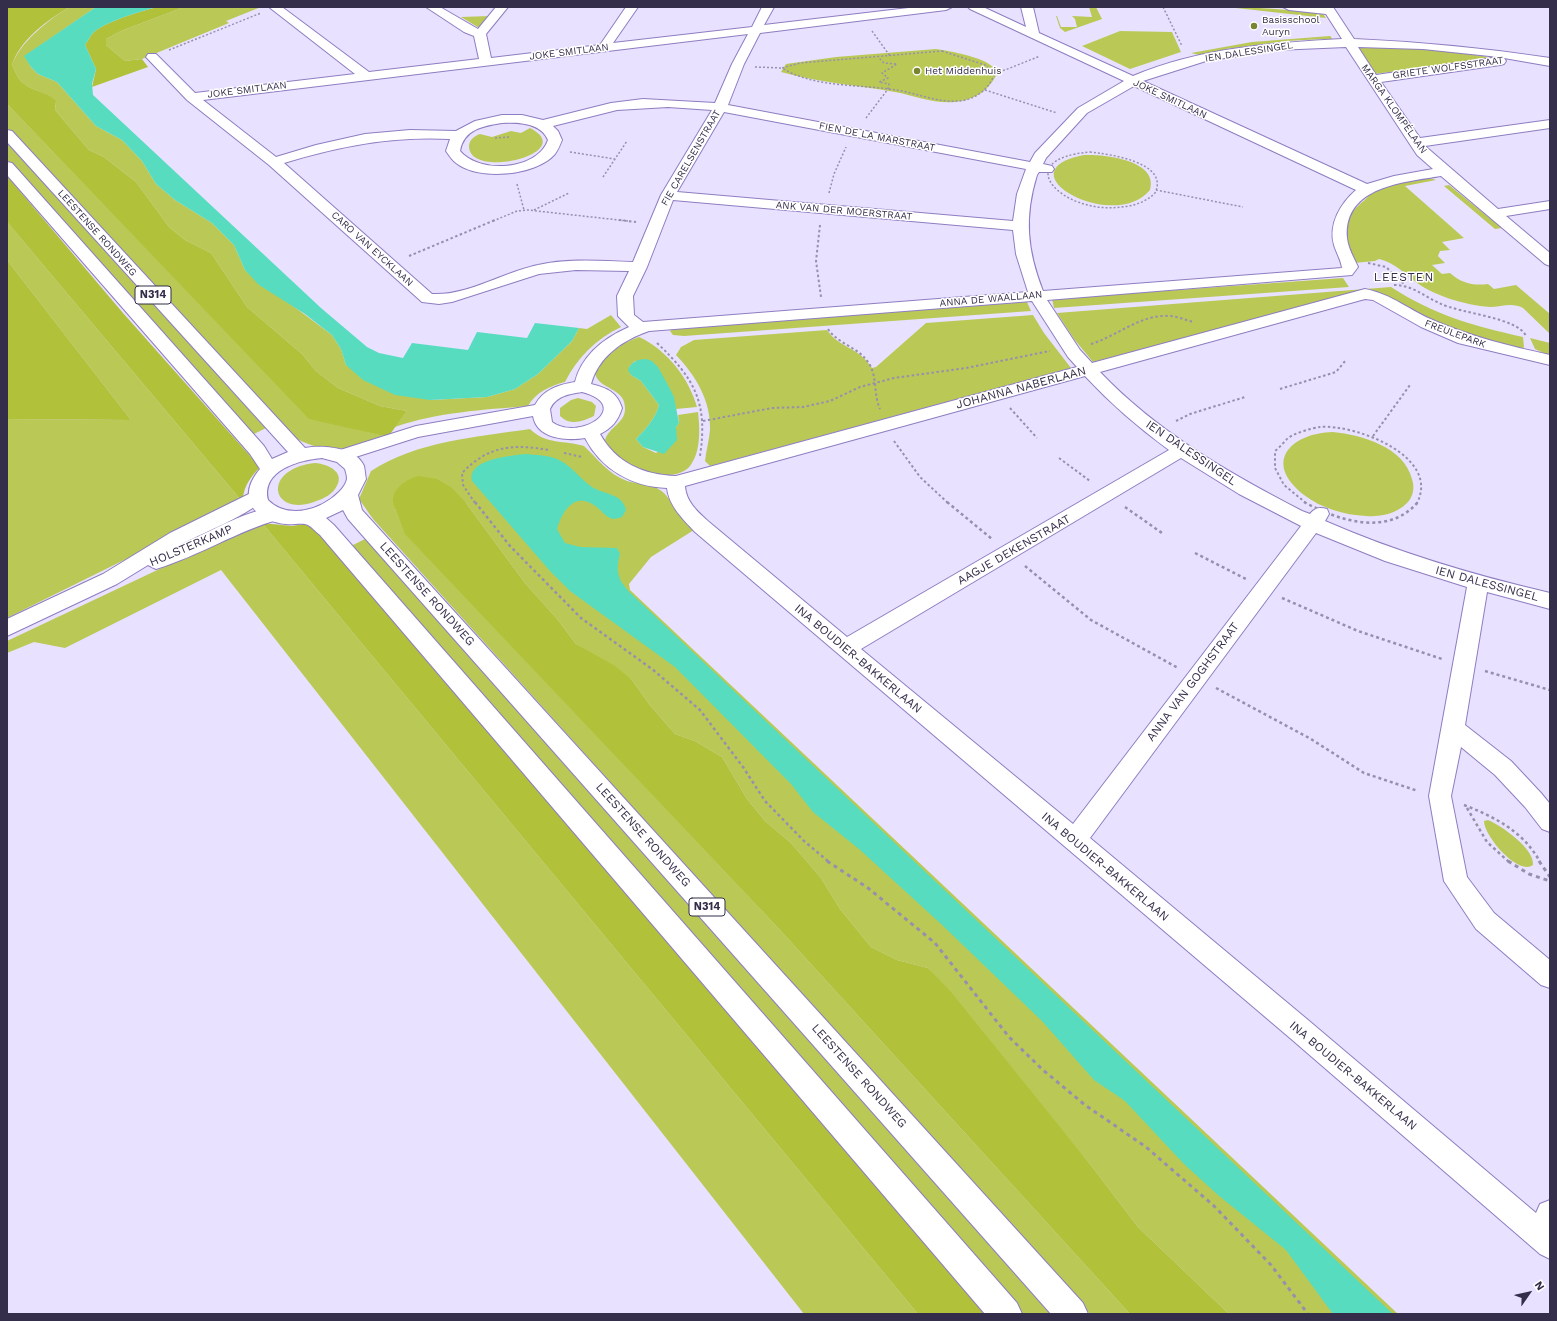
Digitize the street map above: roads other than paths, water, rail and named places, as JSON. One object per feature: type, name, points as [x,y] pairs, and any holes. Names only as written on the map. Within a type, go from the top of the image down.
[{"type":"main road","name":"LEESTENSE RONDWEG","points":[[7,134],[300,454]]},
{"type":"main road","name":"LEESTENSE RONDWEG","points":[[7,166],[258,450],[270,470]]},
{"type":"main road","points":[[322,452],[340,456],[355,468],[355,485],[349,496],[334,508],[311,516],[291,518],[273,514],[264,508],[257,496],[261,480],[270,470],[285,460],[300,454],[322,452]]},
{"type":"main road","name":"LEESTENSE RONDWEG","points":[[349,496],[350,505],[355,514],[1072,1314]]},
{"type":"main road","points":[[311,516],[332,536],[1006,1314]]},
{"type":"street","points":[[275,7],[365,75]]},
{"type":"street","points":[[432,7],[468,29],[480,34]]},
{"type":"street","points":[[480,34],[502,7]]},
{"type":"street","points":[[604,47],[632,7]]},
{"type":"street","name":"FIE CARELSENSTRAAT","points":[[640,328],[626,316],[625,296],[639,267],[668,195],[720,107],[738,64],[768,7]]},
{"type":"street","name":"JOKE SMITLAAN","points":[[192,97],[365,75],[946,7]]},
{"type":"street","name":"JOKE SMITLAAN","points":[[974,7],[1366,189]]},
{"type":"street","points":[[1027,7],[1034,35]]},
{"type":"street","points":[[1289,7],[1328,9]]},
{"type":"street","name":"MARGA KLOMPÉLAAN","points":[[1328,9],[1422,152],[1550,261]]},
{"type":"street","points":[[480,34],[486,62]]},
{"type":"street","name":"IEN DALESSINGEL","points":[[1550,62],[1523,57],[1435,46],[1349,42],[1267,48],[1192,61],[1134,82],[1097,101],[1072,119],[1051,140],[1033,167],[1023,195],[1020,226],[1022,248],[1026,266],[1037,296],[1050,320],[1070,348],[1119,401],[1182,450],[1242,488],[1317,518],[1392,556],[1478,584],[1550,601]]},
{"type":"street","name":"CARO VAN EYCKLAAN","points":[[152,57],[192,97],[274,162],[428,299],[436,300],[452,297],[515,275],[538,269],[569,265],[639,267]]},
{"type":"street","name":"GRIETE WOLFSSTRAAT","points":[[1372,78],[1523,57]]},
{"type":"street","name":"FIEN DE LA MARSTRAAT","points":[[542,124],[601,110],[646,103],[687,104],[720,107],[1033,167]]},
{"type":"street","points":[[499,119],[523,119],[542,124],[551,131],[555,140],[552,150],[542,158],[526,165],[500,170],[478,168],[458,160],[453,151],[454,142],[459,135],[478,124],[499,119]]},
{"type":"street","points":[[1416,143],[1550,124]]},
{"type":"street","points":[[274,162],[319,147],[360,138],[394,134],[459,135]]},
{"type":"street","points":[[1033,167],[1049,169]]},
{"type":"street","points":[[1366,189],[1375,185],[1443,170]]},
{"type":"street","name":"ANNA DE WAALLAAN","points":[[640,328],[668,324],[1037,296],[1346,270],[1341,243],[1341,225],[1349,207],[1366,189]]},
{"type":"street","name":"ANK VAN DER MOERSTRAAT","points":[[668,195],[1020,226]]},
{"type":"street","points":[[1494,214],[1550,205]]},
{"type":"street","name":"JOHANNA NABERLAAN","points":[[685,480],[1365,294]]},
{"type":"street","name":"FREULEPARK","points":[[1365,294],[1377,296],[1414,318],[1443,331],[1491,347],[1550,360]]},
{"type":"street","points":[[582,387],[585,373],[594,358],[612,344],[640,328]]},
{"type":"street","points":[[582,387],[594,388],[604,392],[611,399],[614,406],[613,415],[607,422],[590,432],[574,435],[563,434],[552,430],[542,416],[550,396],[559,391],[582,387]]},
{"type":"street","points":[[340,456],[416,432],[542,416]]},
{"type":"street","points":[[355,468],[391,453],[430,441],[542,416]]},
{"type":"street","points":[[590,432],[597,447],[605,456],[615,465],[636,476],[662,481],[685,480]]},
{"type":"street","name":"AAGJE DEKENSTRAAT","points":[[845,648],[1182,450]]},
{"type":"street","name":"INA BOUDIER-BAKKERLAAN","points":[[685,480],[678,499],[688,513],[845,648],[1074,841],[1299,1029],[1546,1231]]},
{"type":"street","name":"HOLSTERKAMP","points":[[110,579],[177,538],[232,512],[257,496]]},
{"type":"street","name":"HOLSTERKAMP","points":[[7,628],[110,579],[187,550],[261,516],[273,514]]},
{"type":"street","name":"ANNA VAN GOGHSTRAAT","points":[[1074,841],[1317,518]]},
{"type":"street","points":[[1478,584],[1440,796],[1456,881],[1485,921],[1550,976]]},
{"type":"street","points":[[1453,728],[1503,768],[1533,800],[1550,822]]},
{"type":"place","name":"Basisschool Auryn","points":[[1254,26]]},
{"type":"place","name":"Het Middenhuis","points":[[917,71]]},
{"type":"district","name":"LEESTEN","points":[[1404,277]]}]
